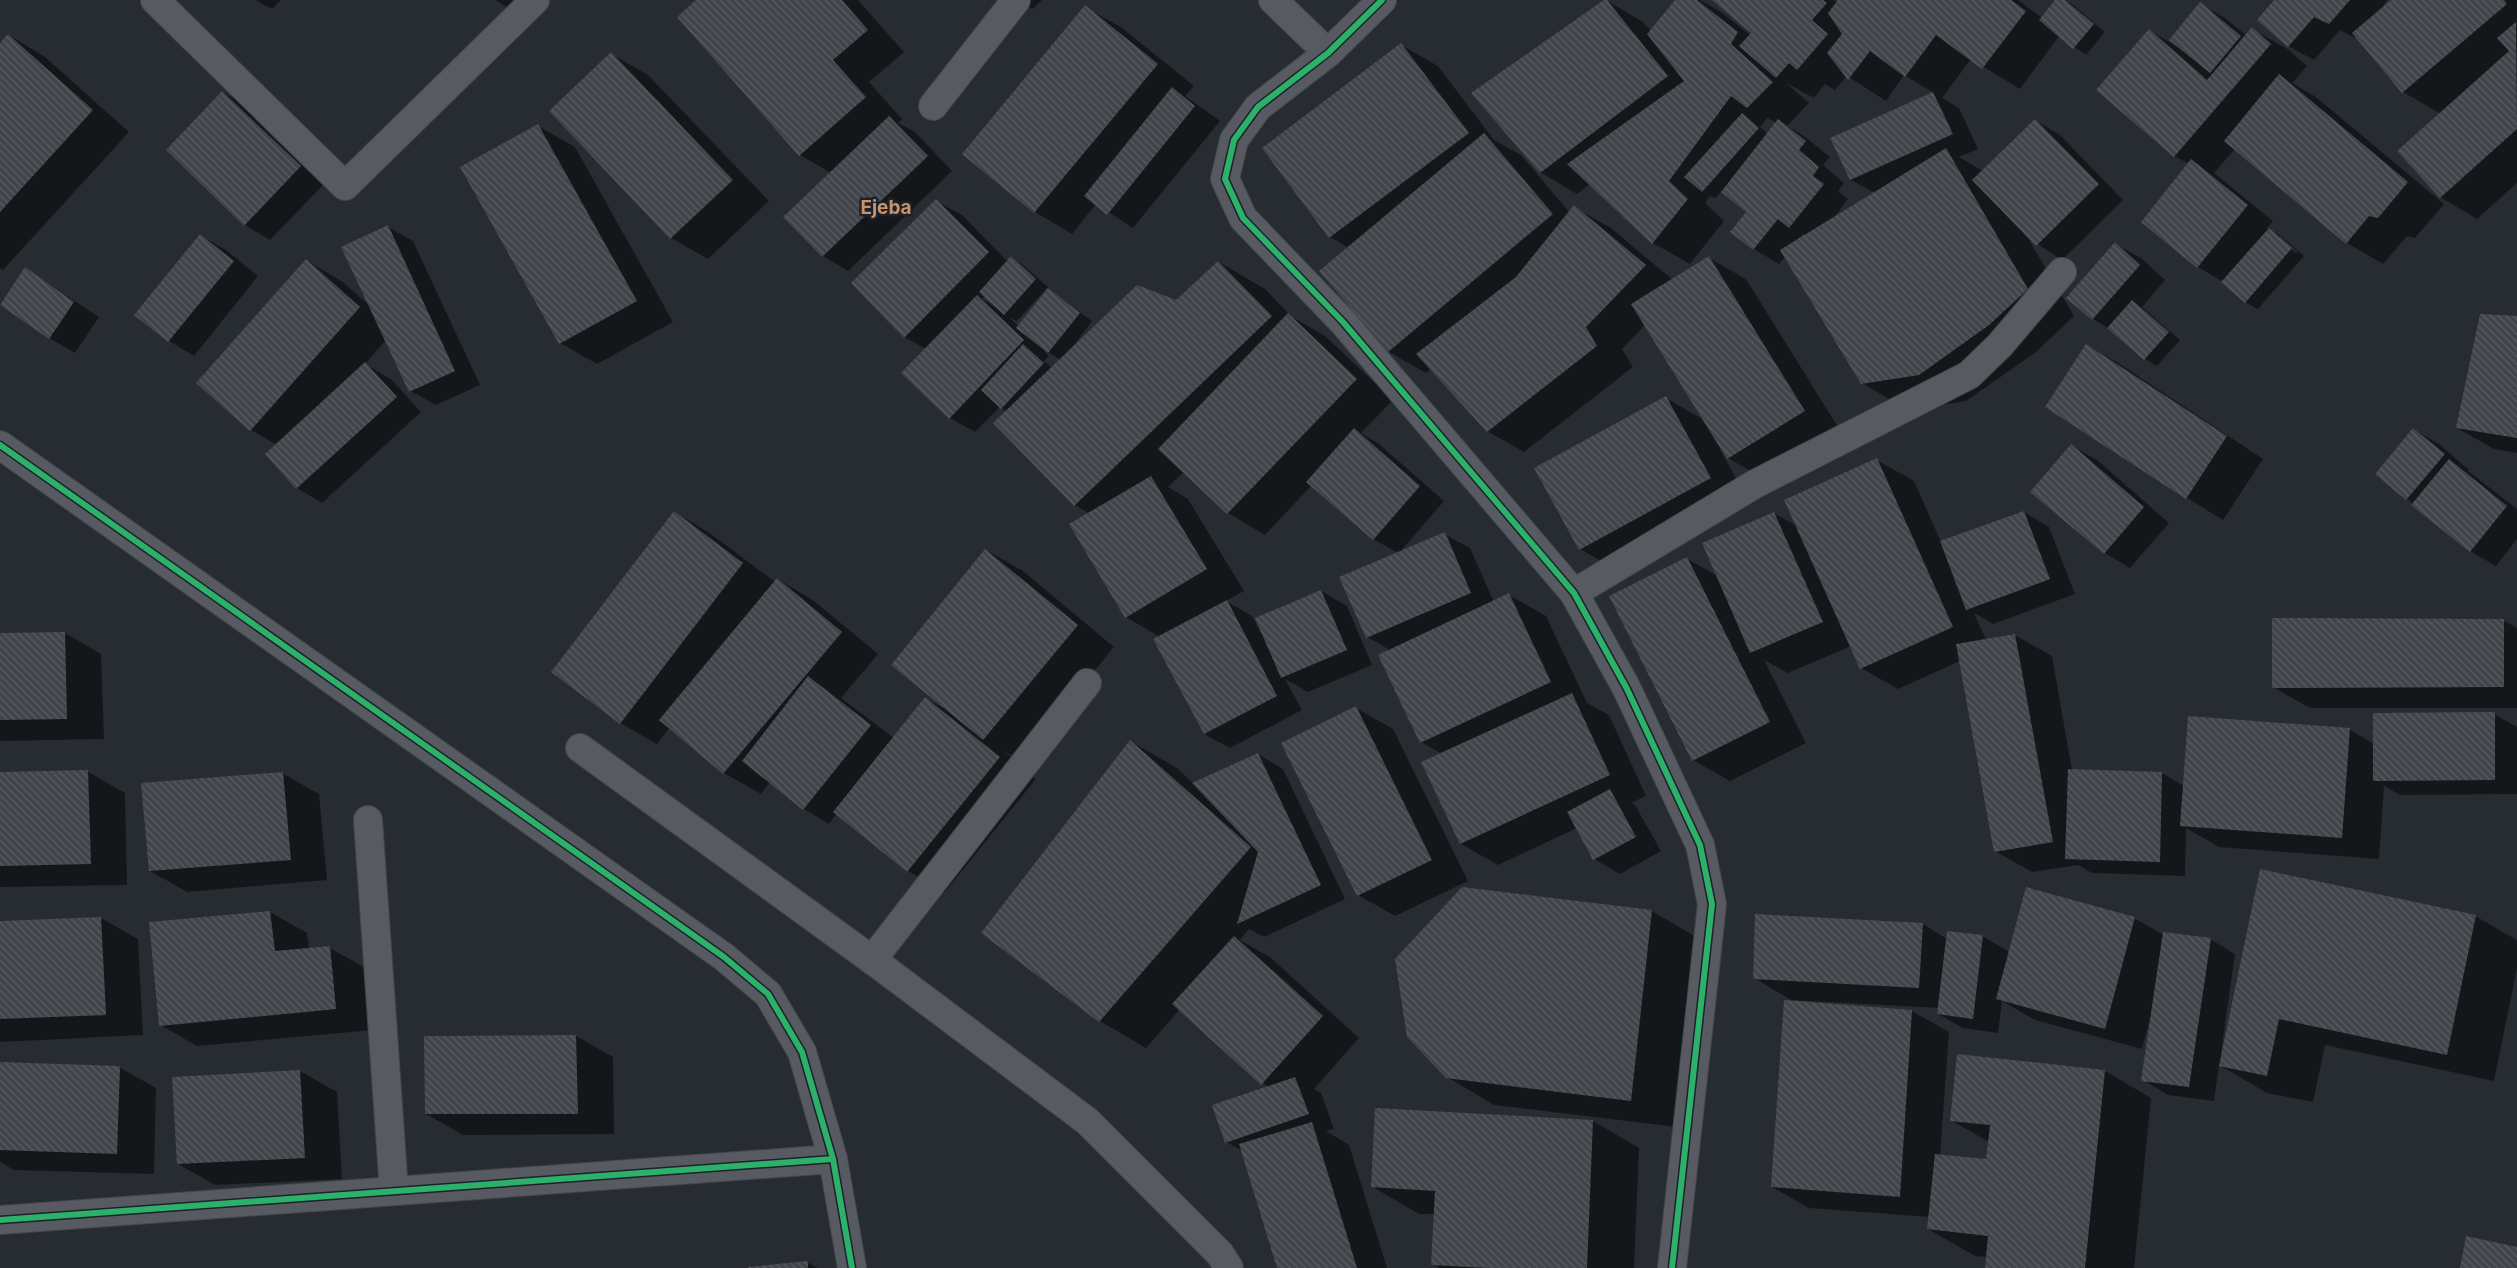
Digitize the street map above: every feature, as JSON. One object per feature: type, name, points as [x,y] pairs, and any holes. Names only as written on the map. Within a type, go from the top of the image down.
[{"type":"street","points":[[155,0],[345,186],[535,0]]},
{"type":"street","points":[[933,106],[1016,0]]},
{"type":"street","points":[[1273,0],[1328,53]]},
{"type":"street","points":[[1382,0],[1328,53],[1258,107],[1234,140],[1225,179],[1243,218],[1343,322],[1574,593],[1627,689],[1700,845],[1712,904],[1672,1268]]},
{"type":"street","points":[[1574,593],[1756,484],[1969,375],[2000,345],[2062,272]]},
{"type":"street","points":[[0,445],[724,957],[768,994],[802,1052],[833,1158],[852,1268]]},
{"type":"street","points":[[872,960],[1086,683]]},
{"type":"street","points":[[580,748],[872,960],[1086,1121],[1220,1254],[1229,1268]]},
{"type":"street","points":[[368,820],[394,1191]]},
{"type":"street","points":[[0,1220],[833,1158]]},
{"type":"building","points":[[696,0],[842,0],[868,30],[833,60],[866,97],[799,156],[677,17]]},
{"type":"building","points":[[1604,0],[1607,0],[1668,76],[1540,173],[1471,93]]},
{"type":"building","points":[[1675,0],[1697,0],[1738,32],[1731,44],[1773,82],[1747,108],[1731,96],[1669,181],[1688,199],[1652,244],[1567,164],[1684,81],[1647,34]]},
{"type":"building","points":[[1712,0],[1823,0],[1827,3],[1812,20],[1828,34],[1797,70],[1789,63],[1776,78],[1739,46],[1751,33]]},
{"type":"building","points":[[1838,0],[2011,0],[2026,11],[1982,69],[1936,35],[1905,77],[1870,51],[1848,80],[1827,53],[1842,34],[1828,13]]},
{"type":"building","points":[[2055,0],[2065,0],[2094,24],[2073,49],[2039,20]]},
{"type":"building","points":[[2274,0],[2350,0],[2329,24],[2314,17],[2288,47],[2257,20]]},
{"type":"building","points":[[2391,0],[2504,0],[2507,4],[2402,93],[2352,33]]},
{"type":"building","points":[[2200,2],[2241,36],[2210,73],[2169,40]]},
{"type":"building","points":[[1085,5],[1158,64],[1034,213],[962,154]]},
{"type":"building","points":[[2516,22],[2517,129],[2440,198],[2397,151],[2509,51],[2497,38]]},
{"type":"building","points":[[2252,27],[2271,44],[2174,157],[2096,90],[2149,29],[2207,80]]},
{"type":"building","points":[[8,34],[93,110],[0,212],[0,43]]},
{"type":"building","points":[[1401,43],[1469,133],[1329,238],[1262,148]]},
{"type":"building","points":[[611,52],[733,180],[670,239],[549,111]]},
{"type":"building","points":[[2279,74],[2408,182],[2378,218],[2369,216],[2346,244],[2224,141]]},
{"type":"building","points":[[1172,87],[1195,106],[1107,215],[1084,196]]},
{"type":"building","points":[[222,91],[301,166],[244,226],[166,150]]},
{"type":"building","points":[[1933,92],[1953,134],[1850,180],[1830,138]]},
{"type":"building","points":[[1742,113],[1759,128],[1702,192],[1684,177]]},
{"type":"building","points":[[889,116],[928,156],[822,257],[783,217]]},
{"type":"building","points":[[1778,119],[1806,141],[1799,150],[1819,167],[1813,176],[1824,184],[1789,228],[1778,219],[1753,250],[1730,232],[1746,212],[1721,192]]},
{"type":"building","points":[[2035,119],[2099,184],[2036,246],[1972,180]]},
{"type":"building","points":[[538,124],[637,301],[559,344],[460,167]]},
{"type":"building","points":[[1484,133],[1553,214],[1388,352],[1319,271]]},
{"type":"building","points":[[1946,148],[2028,289],[1989,325],[1919,375],[1861,384],[1780,250]]},
{"type":"building","points":[[2191,159],[2248,205],[2197,268],[2141,222]]},
{"type":"building","points":[[936,199],[989,252],[904,338],[851,283]]},
{"type":"building","points":[[1574,205],[1646,265],[1586,327],[1597,346],[1487,432],[1416,354],[1516,277]]},
{"type":"building","points":[[388,225],[455,371],[409,392],[341,247]]},
{"type":"building","points":[[2269,228],[2292,248],[2245,303],[2221,282]]},
{"type":"building","points":[[200,234],[234,261],[168,342],[134,315]]},
{"type":"building","points":[[2115,242],[2140,265],[2092,320],[2066,298]]},
{"type":"building","points":[[1011,256],[1036,279],[1004,315],[979,292]]},
{"type":"building","points":[[1709,256],[1805,411],[1727,459],[1631,304]]},
{"type":"building","points":[[306,259],[360,307],[250,431],[196,383]]},
{"type":"building","points":[[1218,261],[1272,316],[1074,506],[993,423],[1137,285],[1176,300]]},
{"type":"building","points":[[25,267],[74,302],[49,339],[0,305]]},
{"type":"building","points":[[1048,288],[1080,313],[1048,353],[1016,328]]},
{"type":"building","points":[[977,295],[1024,340],[949,419],[901,373]]},
{"type":"building","points":[[2132,300],[2169,332],[2144,360],[2107,328]]},
{"type":"building","points":[[1288,313],[1357,379],[1227,514],[1158,449]]},
{"type":"building","points":[[2480,314],[2517,316],[2517,438],[2456,428]]},
{"type":"building","points":[[1023,344],[1044,363],[1001,409],[981,390]]},
{"type":"building","points":[[2086,344],[2227,436],[2186,499],[2045,407]]},
{"type":"building","points":[[365,362],[397,397],[296,489],[265,454]]},
{"type":"building","points":[[1666,396],[1711,478],[1579,550],[1534,468]]},
{"type":"building","points":[[1354,428],[1420,486],[1373,540],[1306,482]]},
{"type":"building","points":[[2413,428],[2445,454],[2406,500],[2375,474]]},
{"type":"building","points":[[2071,444],[2144,507],[2104,554],[2030,492]]},
{"type":"building","points":[[1877,458],[1953,627],[1860,669],[1784,500]]},
{"type":"building","points":[[2449,459],[2507,506],[2470,552],[2411,505]]},
{"type":"building","points":[[1151,476],[1207,569],[1125,618],[1069,524]]},
{"type":"building","points":[[674,511],[743,563],[620,724],[551,672]]},
{"type":"building","points":[[2024,511],[2050,579],[1966,610],[1940,541]]},
{"type":"building","points":[[1774,512],[1823,622],[1750,653],[1702,543]]},
{"type":"building","points":[[1445,532],[1471,593],[1366,638],[1339,577]]},
{"type":"building","points":[[985,549],[1078,625],[983,740],[891,665]]},
{"type":"building","points":[[1687,557],[1770,722],[1692,761],[1609,596]]},
{"type":"building","points":[[777,578],[842,632],[723,774],[659,720]]},
{"type":"building","points":[[1321,590],[1347,650],[1281,678],[1255,618]]},
{"type":"building","points":[[1509,593],[1551,682],[1420,743],[1378,655]]},
{"type":"building","points":[[1227,600],[1277,696],[1204,734],[1153,639]]},
{"type":"building","points":[[2272,618],[2504,619],[2504,687],[2272,688]]},
{"type":"building","points":[[65,632],[67,719],[0,720],[0,633]]},
{"type":"building","points":[[2015,634],[2053,842],[1994,852],[1956,644]]},
{"type":"building","points":[[808,676],[871,725],[803,810],[742,761]]},
{"type":"building","points":[[1572,693],[1610,775],[1460,844],[1421,762]]},
{"type":"building","points":[[925,697],[1000,757],[907,872],[833,812]]},
{"type":"building","points":[[1356,706],[1432,860],[1357,896],[1281,743]]},
{"type":"building","points":[[2495,712],[2495,780],[2373,781],[2373,713]]},
{"type":"building","points":[[2188,716],[2350,728],[2342,838],[2180,826]]},
{"type":"building","points":[[1130,740],[1251,847],[1099,1022],[981,933]]},
{"type":"building","points":[[1258,753],[1321,885],[1237,924],[1258,852],[1192,783]]},
{"type":"building","points":[[2068,769],[2162,772],[2160,862],[2065,859]]},
{"type":"building","points":[[88,770],[91,864],[0,866],[0,772]]},
{"type":"building","points":[[283,772],[291,860],[149,871],[141,783]]},
{"type":"building","points":[[1610,789],[1636,837],[1593,860],[1567,812]]},
{"type":"building","points":[[2260,869],[2476,915],[2447,1055],[2279,1019],[2267,1076],[2219,1066]]},
{"type":"building","points":[[1462,887],[1652,910],[1631,1101],[1446,1078],[1407,1037],[1395,959]]},
{"type":"building","points":[[2026,887],[2135,917],[2105,1029],[1996,999]]},
{"type":"building","points":[[270,911],[275,951],[330,946],[336,1009],[159,1026],[149,922]]},
{"type":"building","points":[[1755,914],[1923,923],[1919,988],[1753,979]]},
{"type":"building","points":[[101,917],[106,1015],[0,1019],[0,921]]},
{"type":"building","points":[[1947,931],[1983,935],[1973,1019],[1937,1014]]},
{"type":"building","points":[[2163,932],[2211,938],[2189,1087],[2141,1081]]},
{"type":"building","points":[[1234,936],[1323,1016],[1261,1085],[1172,1004]]},
{"type":"building","points":[[1784,1000],[1912,1010],[1900,1197],[1771,1187]]},
{"type":"building","points":[[576,1035],[578,1114],[425,1114],[424,1036]]},
{"type":"building","points":[[1957,1054],[2105,1070],[2085,1268],[1985,1268],[1988,1236],[1927,1229],[1935,1154],[1986,1159],[1990,1125],[1950,1121]]},
{"type":"building","points":[[0,1062],[120,1066],[117,1154],[0,1150]]},
{"type":"building","points":[[300,1070],[305,1158],[177,1164],[172,1077]]},
{"type":"building","points":[[1295,1077],[1309,1114],[1225,1143],[1212,1105]]},
{"type":"building","points":[[1375,1108],[1593,1120],[1587,1268],[1489,1268],[1431,1265],[1435,1191],[1371,1187]]},
{"type":"building","points":[[1312,1122],[1357,1268],[1277,1268],[1239,1144]]},
{"type":"building","points":[[2466,1236],[2517,1247],[2517,1268],[2460,1268]]},
{"type":"building","points":[[808,1261],[808,1268],[748,1268],[748,1267]]},
{"type":"cycle path","points":[[1382,0],[1328,53],[1258,107],[1234,140],[1225,179],[1243,218],[1343,322],[1574,593],[1627,689],[1700,845],[1712,904],[1672,1268]]},
{"type":"cycle path","points":[[0,445],[724,957],[768,994],[802,1052],[833,1159],[852,1268]]},
{"type":"cycle path","points":[[0,1220],[833,1159]]},
{"type":"district","name":"Ejeba","points":[[886,207]]}]
